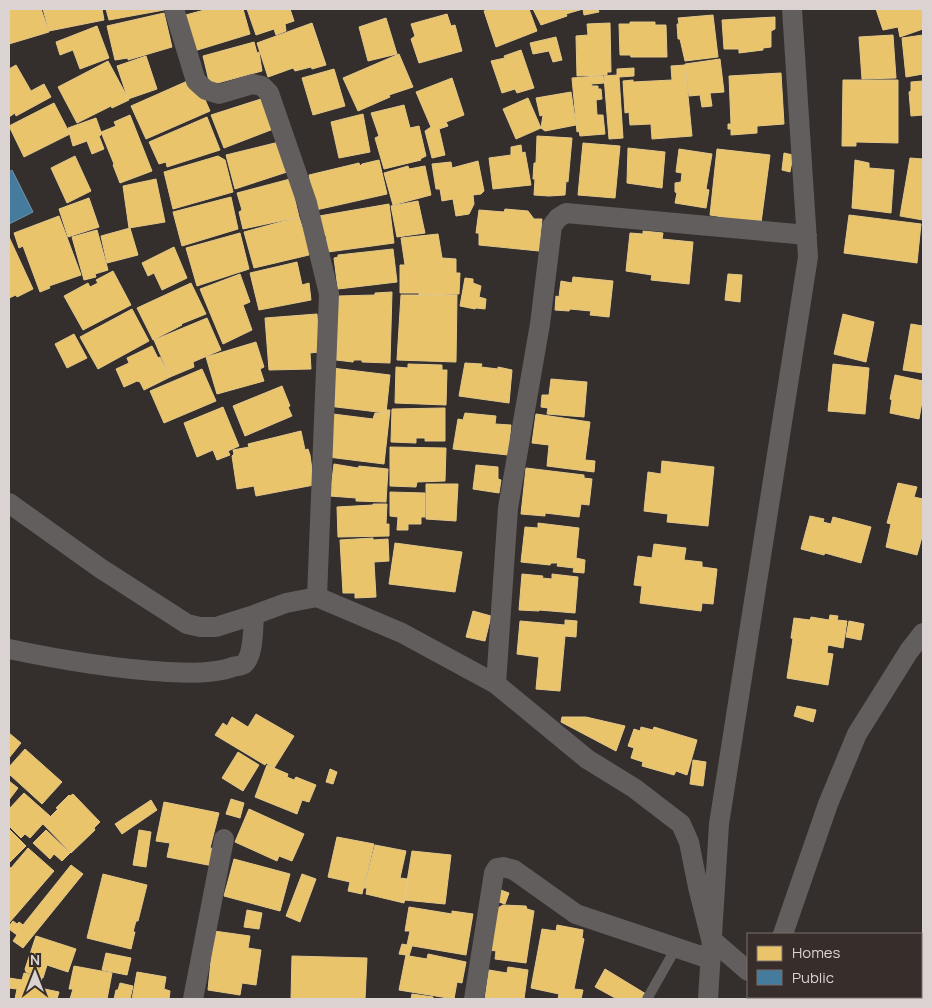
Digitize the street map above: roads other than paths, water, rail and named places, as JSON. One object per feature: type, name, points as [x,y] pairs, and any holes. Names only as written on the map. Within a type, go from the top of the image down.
[{"type":"street","points":[[174,9],[196,81],[201,86],[206,90],[219,94],[253,84],[262,86],[269,94],[309,212],[329,294],[317,597]]},
{"type":"street","points":[[708,999],[719,824],[808,257],[792,9]]},
{"type":"street","points":[[496,684],[508,508],[540,324],[552,226],[558,218],[566,213],[807,234]]},
{"type":"street","points":[[9,503],[100,568],[187,624],[200,627],[216,627],[254,616],[286,603],[317,597],[402,633],[496,684],[587,760],[634,788],[681,824],[689,842],[711,939],[747,970]]},
{"type":"street","points":[[9,649],[46,657],[138,670],[194,673],[225,670],[244,664],[249,656],[252,646],[254,616]]},
{"type":"street","points":[[783,933],[828,804],[857,734],[923,632]]},
{"type":"street","points":[[193,999],[224,839]]},
{"type":"street","points":[[474,999],[494,874],[497,868],[503,867],[514,870],[576,914],[710,959]]},
{"type":"lane","points":[[647,999],[676,948]]}]
